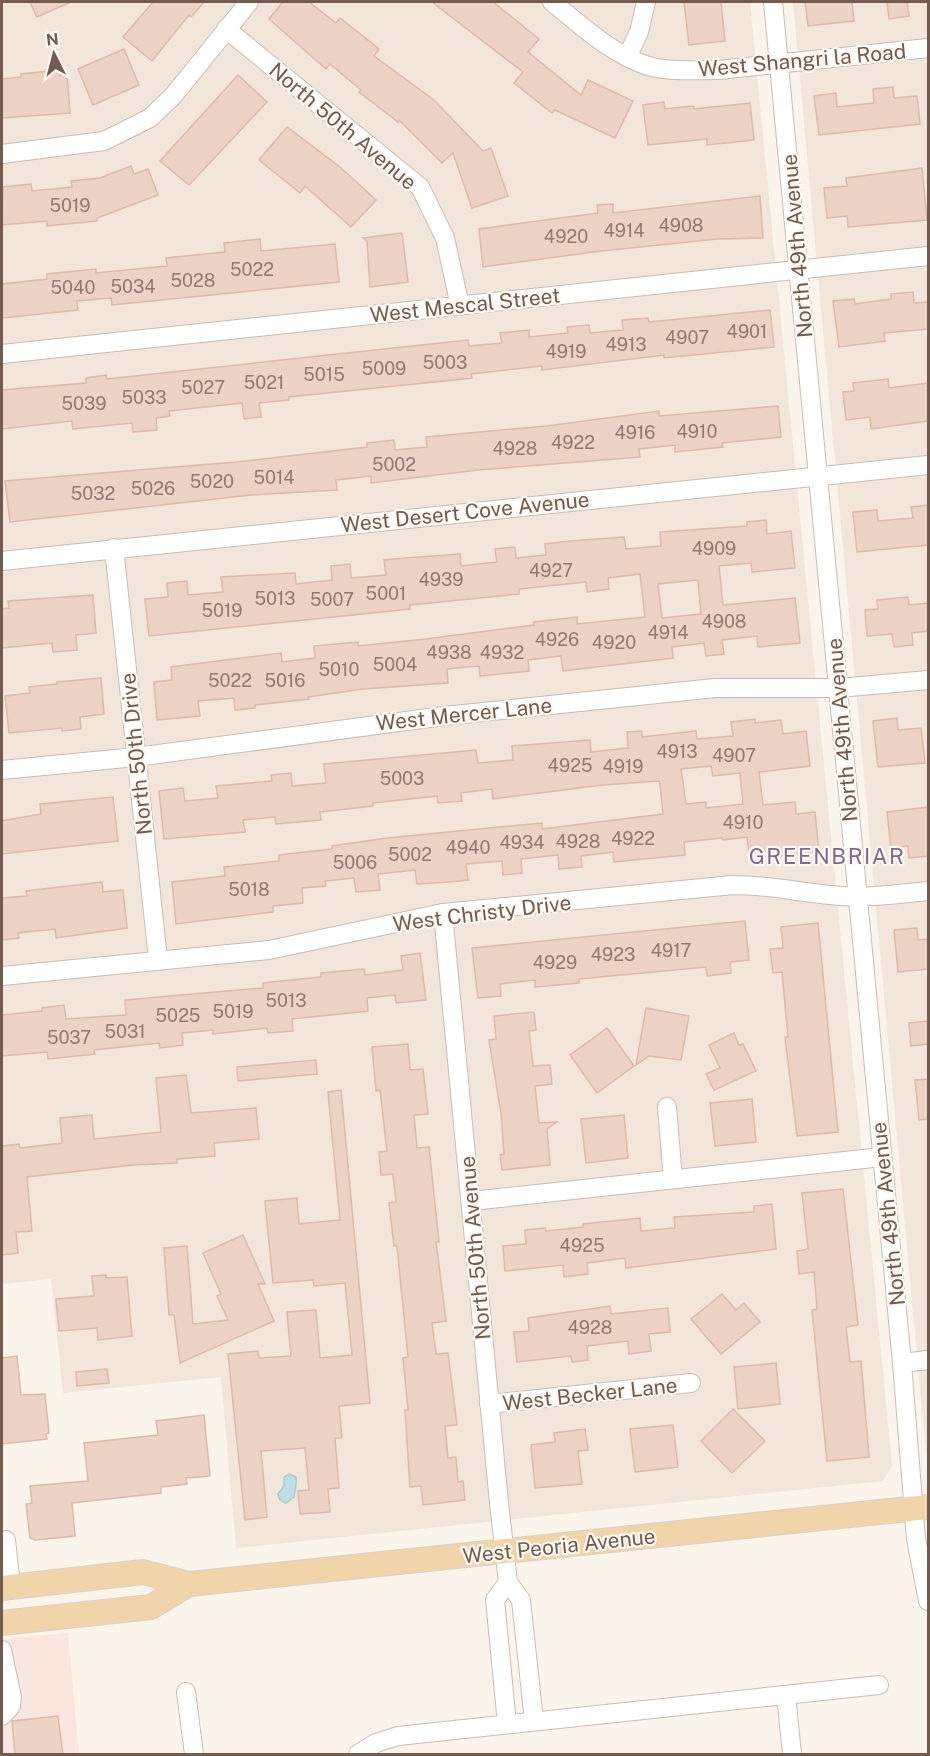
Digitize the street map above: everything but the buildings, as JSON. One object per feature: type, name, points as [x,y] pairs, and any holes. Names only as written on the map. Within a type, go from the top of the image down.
[{"type":"main road","name":"West Peoria Avenue","points":[[6,1587],[143,1572],[189,1584],[921,1508]]},
{"type":"main road","name":"West Peoria Avenue","points":[[2,1623],[151,1607],[189,1584]]},
{"type":"street","points":[[2,154],[104,141],[150,118],[173,96],[249,2]]},
{"type":"street","name":"West Shangri la Road","points":[[552,2],[599,40],[627,57],[650,66],[683,70],[779,64],[928,48]]},
{"type":"street","points":[[627,57],[639,32],[646,2]]},
{"type":"street","name":"North 49th Avenue","points":[[773,2],[902,1363],[921,1508],[915,1539],[928,1601]]},
{"type":"street","name":"North 50th Avenue","points":[[226,29],[420,187],[445,238],[460,306]]},
{"type":"street","name":"West Mescal Street","points":[[2,354],[928,256]]},
{"type":"street","name":"West Desert Cove Avenue","points":[[2,561],[928,465]]},
{"type":"street","name":"North 50th Drive","points":[[114,548],[158,960]]},
{"type":"street","name":"West Mercer Lane","points":[[2,770],[136,757],[389,722],[715,688],[839,688],[928,680]]},
{"type":"street","name":"West Christy Drive","points":[[2,976],[269,950],[443,913],[733,885],[762,885],[830,895],[857,896],[928,891]]},
{"type":"street","name":"North 50th Avenue","points":[[443,913],[508,1582]]},
{"type":"street","points":[[667,1107],[673,1179]]},
{"type":"street","points":[[471,1201],[882,1157]]},
{"type":"street","points":[[902,1363],[928,1360]]},
{"type":"street","name":"West Becker Lane","points":[[489,1404],[691,1383]]},
{"type":"street","points":[[6,1540],[6,1587]]},
{"type":"street","points":[[507,1724],[495,1600],[508,1582],[521,1600],[534,1721]]},
{"type":"street","points":[[2,1650],[12,1697],[11,1706],[2,1716]]},
{"type":"street","points":[[358,1755],[376,1743],[398,1736],[879,1685]]},
{"type":"street","points":[[186,1692],[194,1755]]},
{"type":"street","points":[[786,1695],[792,1755]]},
{"type":"shaded area","points":[[2,2],[750,2],[892,1465],[883,1481],[236,1548],[221,1377],[63,1393],[51,1279],[2,1284]]},
{"type":"shaded area","points":[[793,2],[928,2],[928,1461],[926,1453]]},
{"type":"shaded area","points":[[68,1633],[79,1754],[2,1754],[2,1639]]},
{"type":"water","points":[[289,1474],[296,1477],[296,1484],[294,1497],[286,1503],[280,1500],[278,1494],[284,1486],[284,1477]]},
{"type":"district","name":"GREENBRIAR","points":[[827,856]]}]
